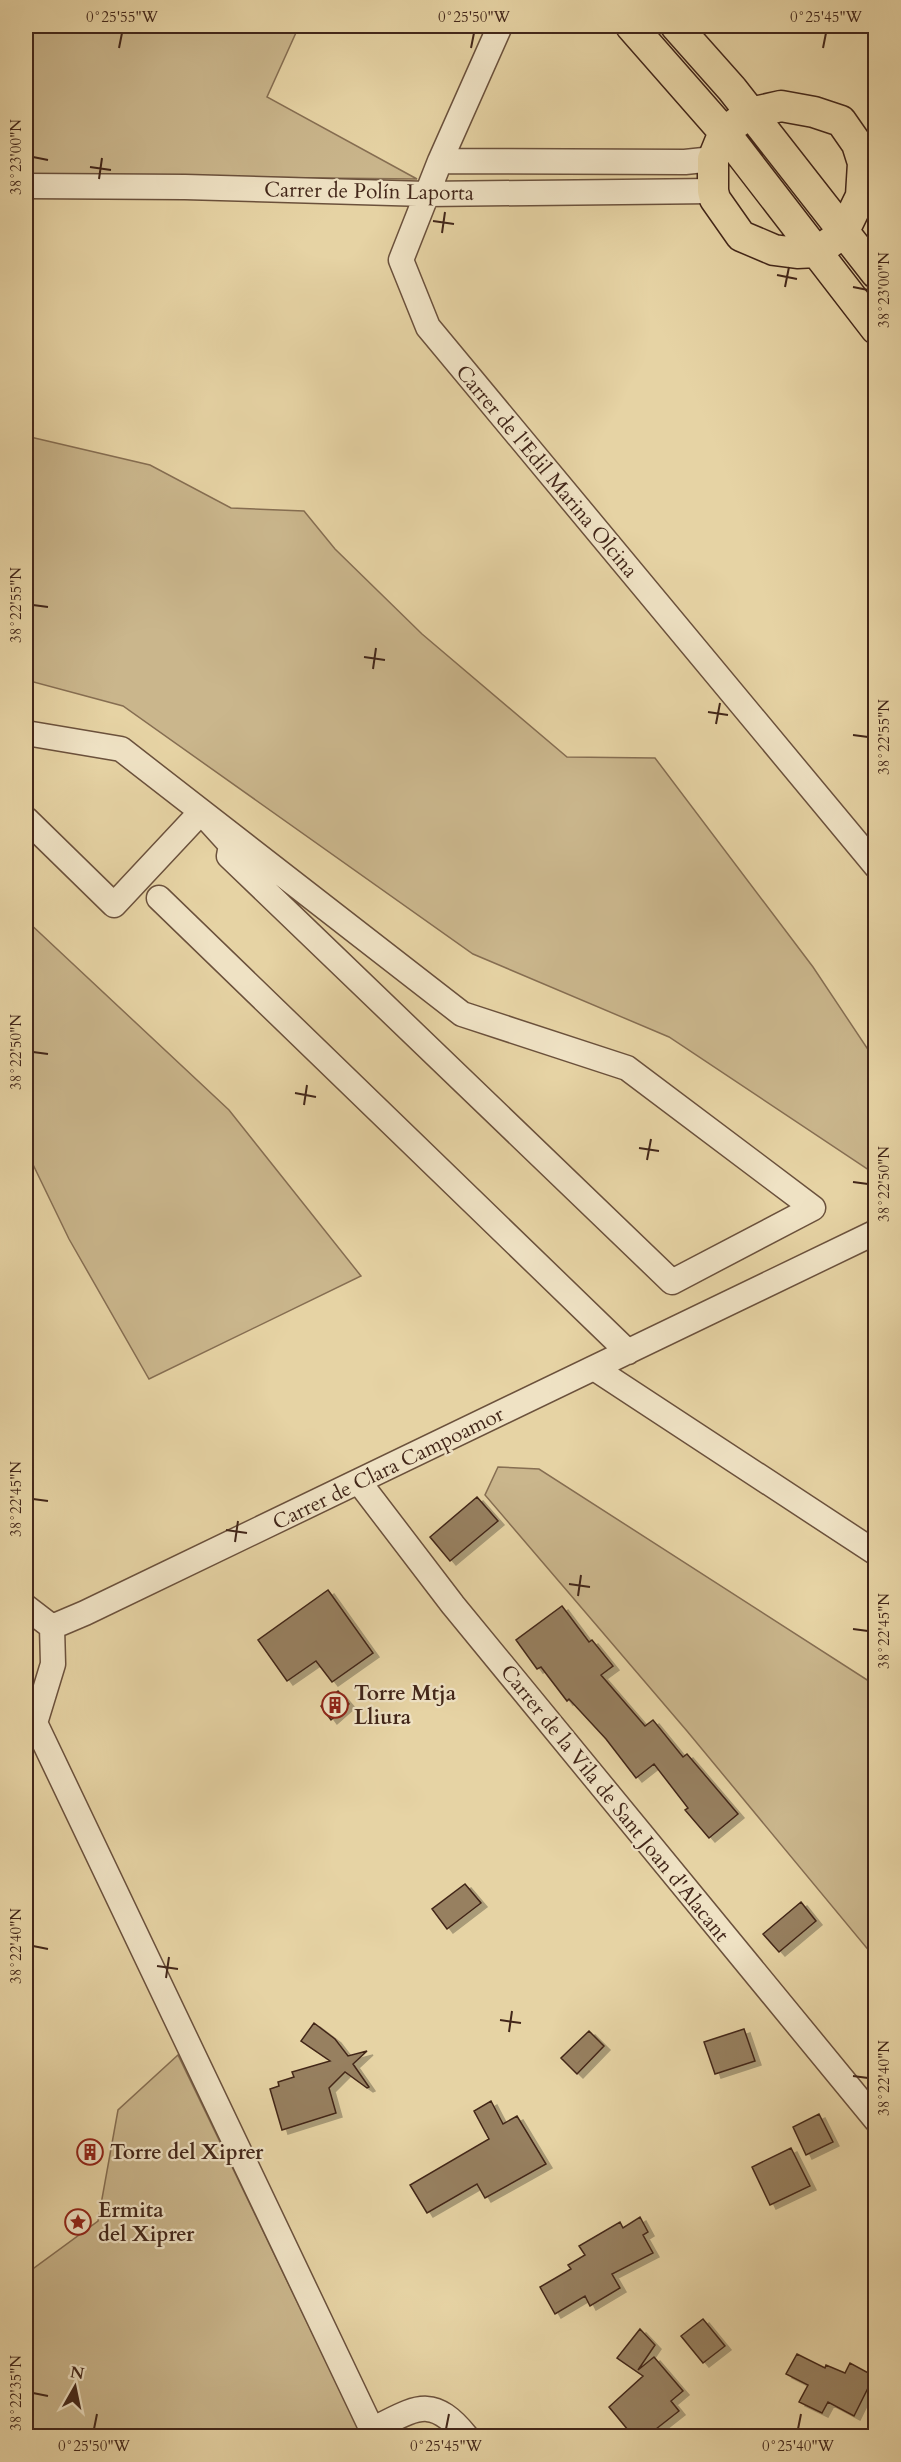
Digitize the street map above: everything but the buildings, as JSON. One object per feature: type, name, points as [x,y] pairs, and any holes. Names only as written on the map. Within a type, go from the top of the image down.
[{"type":"main road","points":[[631,26],[718,146],[817,252],[876,329]]},
{"type":"main road","points":[[676,26],[750,113],[876,273]]},
{"type":"main road","points":[[781,106],[814,112],[841,121],[869,160],[861,196],[843,233],[817,252],[797,253],[774,250],[741,236],[715,199],[713,191],[718,146],[750,113],[781,106]]},
{"type":"street","name":"Carrer de l'Edil Marina Olcina","points":[[500,26],[440,160],[401,260],[428,327],[876,866]]},
{"type":"street","name":"Carrer de Polín Laporta","points":[[440,160],[685,162],[718,146]]},
{"type":"street","name":"Carrer de Polín Laporta","points":[[26,186],[185,187],[426,194],[713,191]]},
{"type":"street","points":[[26,733],[121,749],[462,1014],[627,1068],[813,1208],[672,1282],[230,856],[231,845],[201,812],[114,904],[26,819]]},
{"type":"street","points":[[159,898],[628,1352]]},
{"type":"street","name":"Carrer de Clara Campoamor","points":[[52,1627],[86,1613],[876,1232]]},
{"type":"street","points":[[594,1368],[876,1553]]},
{"type":"street","name":"Carrer de la Vila de Sant Joan d'Alacant","points":[[359,1482],[460,1615],[876,2120]]},
{"type":"street","points":[[26,1607],[52,1627],[53,1664],[30,1713],[373,2433],[400,2416],[427,2408],[441,2411],[454,2421],[466,2436]]},
{"type":"shaded area","points":[[26,26],[299,26],[267,97],[417,179],[26,175]]},
{"type":"shaded area","points":[[26,436],[150,465],[231,508],[304,511],[335,549],[422,634],[567,757],[655,758],[813,967],[875,1060],[875,1174],[669,1037],[473,954],[123,706],[26,680]]},
{"type":"shaded area","points":[[26,920],[229,1110],[361,1276],[149,1379],[69,1239],[26,1150]]},
{"type":"shaded area","points":[[498,1467],[539,1469],[875,1685],[875,1958],[687,1731],[485,1495]]},
{"type":"shaded area","points":[[178,2055],[362,2436],[26,2436],[26,2274],[98,2221],[118,2110]]},
{"type":"place","name":"Torre Mtja Lliura","points":[[335,1705]]},
{"type":"place","name":"Torre del Xiprer","points":[[90,2152]]},
{"type":"place","name":"Ermita del Xiprer","points":[[78,2222]]}]
